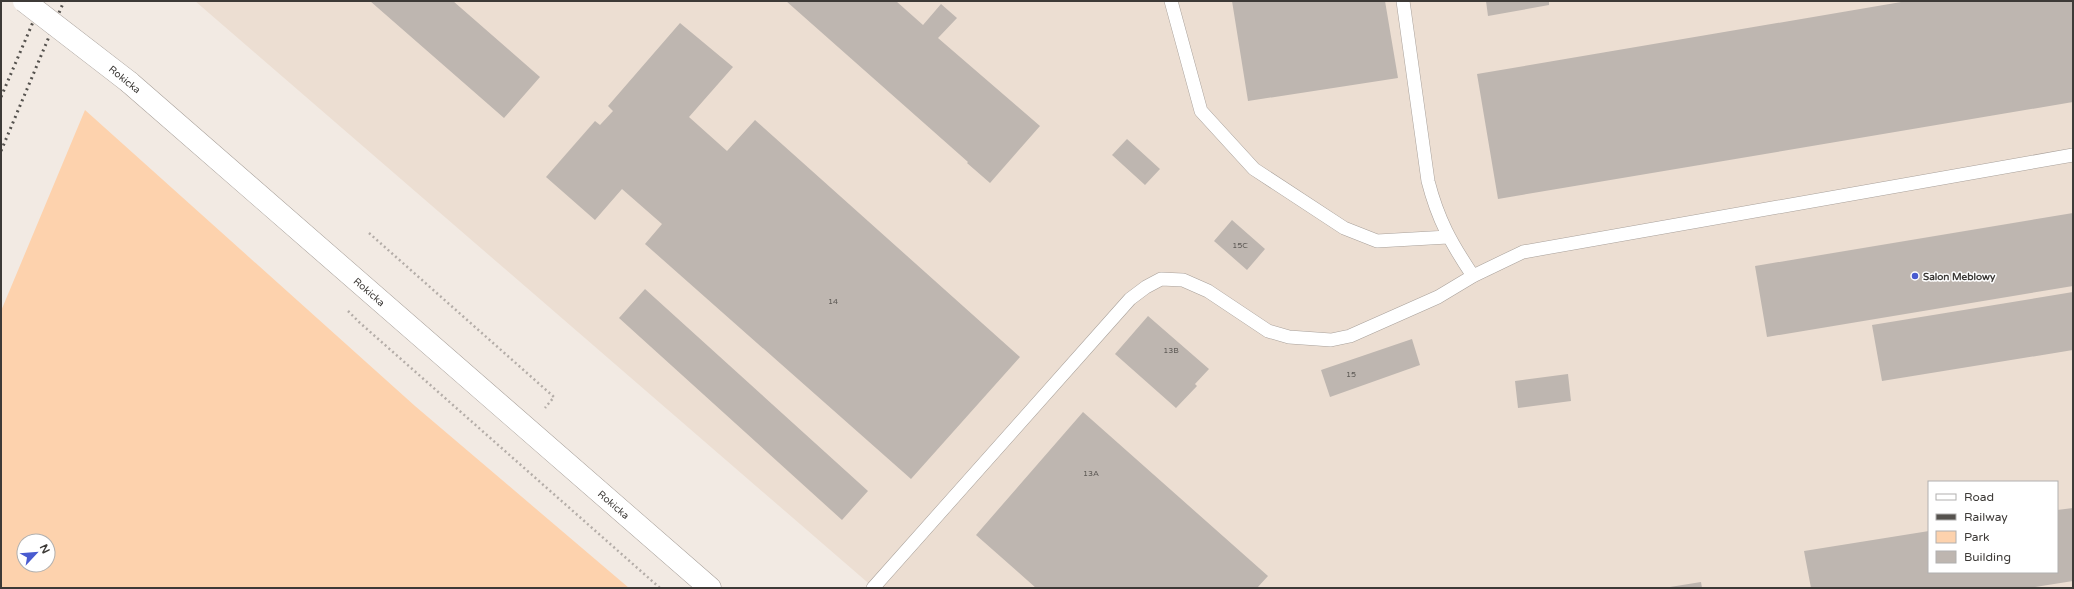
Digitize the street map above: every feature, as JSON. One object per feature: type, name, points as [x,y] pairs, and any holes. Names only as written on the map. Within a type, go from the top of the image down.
[{"type":"street","name":"Rokicka","points":[[24,1],[129,82],[710,588]]},
{"type":"lane","points":[[1171,1],[1201,111],[1254,169],[1344,228],[1377,241],[1448,237]]},
{"type":"lane","points":[[1403,1],[1428,181],[1434,206],[1448,237],[1473,276]]},
{"type":"lane","points":[[873,588],[1130,299],[1161,279],[1183,280],[1208,291],[1268,330],[1289,338],[1331,340],[1350,336],[1438,297],[1473,276],[1523,252],[2073,155]]},
{"type":"path","points":[[369,233],[554,397],[506,452]]},
{"type":"shaded area","points":[[195,1],[2073,1],[2073,588],[874,588]]},
{"type":"green space","points":[[85,110],[415,406],[629,588],[1,588],[1,311]]},
{"type":"building","points":[[370,1],[453,1],[540,77],[504,118]]},
{"type":"building","points":[[786,1],[896,1],[923,25],[941,4],[957,18],[938,38],[1040,126],[990,183]]},
{"type":"building","points":[[1232,1],[1385,1],[1398,78],[1248,101]]},
{"type":"building","points":[[1486,1],[1549,1],[1549,5],[1488,16]]},
{"type":"building","points":[[1907,1],[2073,1],[2073,102],[1498,199],[1477,74]]},
{"type":"building","points":[[680,23],[733,67],[689,117],[727,151],[755,120],[1020,357],[911,479],[645,244],[662,224],[622,189],[595,220],[546,177],[595,121],[600,125],[613,111],[608,106]]},
{"type":"building","points":[[1127,139],[1160,169],[1145,185],[1112,155]]},
{"type":"building","name":"Salon Meblowy","points":[[2073,213],[2073,286],[1767,337],[1755,266]]},
{"type":"building","points":[[1232,220],[1265,249],[1247,270],[1214,241]]},
{"type":"building","points":[[645,289],[868,491],[842,520],[619,318]]},
{"type":"building","points":[[2073,292],[2073,350],[1882,381],[1872,325]]},
{"type":"building","points":[[1148,316],[1209,369],[1195,384],[1197,386],[1176,408],[1115,354]]},
{"type":"building","points":[[1412,339],[1420,365],[1330,397],[1321,370]]},
{"type":"building","points":[[1568,374],[1571,401],[1518,408],[1515,381]]},
{"type":"building","points":[[1083,412],[1268,576],[1257,588],[1036,588],[976,535]]},
{"type":"building","points":[[2073,508],[2073,581],[2028,588],[1811,588],[1804,551],[1928,531],[1928,573],[2058,573],[2058,510]]},
{"type":"building","points":[[1701,582],[1702,588],[1670,588],[1670,587]]},
{"type":"railway","points":[[1,97],[42,1]]},
{"type":"railway","points":[[1,151],[64,1]]},
{"type":"place","name":"Salon Meblowy","points":[[1915,276]]}]
